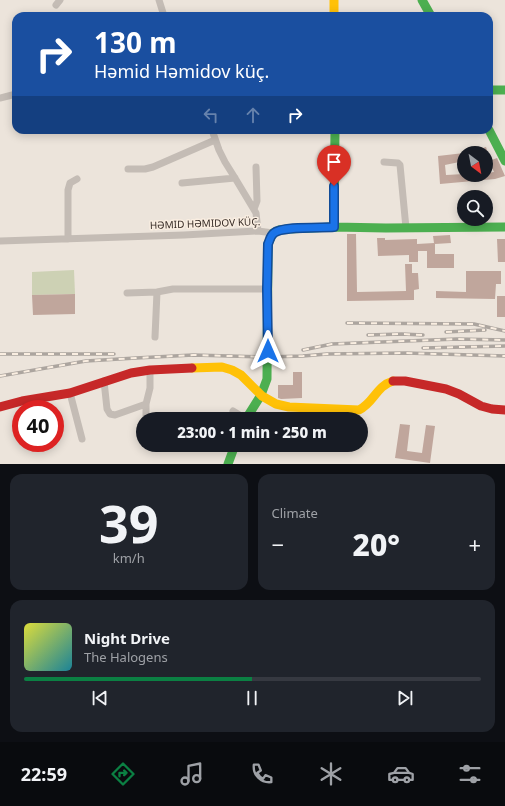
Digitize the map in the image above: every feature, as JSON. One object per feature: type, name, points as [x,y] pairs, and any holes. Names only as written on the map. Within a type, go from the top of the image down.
[{"type":"street","points":[[159,0],[163,12]]},
{"type":"street","points":[[334,0],[334,12]]},
{"type":"street","points":[[422,0],[429,12]]},
{"type":"street","points":[[493,90],[505,90]]},
{"type":"street","points":[[0,98],[12,95]]},
{"type":"street","points":[[213,134],[225,162],[254,209],[257,217],[258,231]]},
{"type":"street","points":[[334,227],[335,134]]},
{"type":"street","points":[[491,134],[505,161]]},
{"type":"street","points":[[128,169],[145,169],[153,167],[215,140]]},
{"type":"street","points":[[384,162],[398,163],[400,165],[406,228]]},
{"type":"street","points":[[254,209],[257,201],[256,167]]},
{"type":"street","points":[[182,183],[235,178]]},
{"type":"street","points":[[68,239],[68,190],[70,184],[77,179]]},
{"type":"street","name":"HƏMID HƏMIDOV KÜÇ.","points":[[0,241],[258,231],[273,233],[279,230],[288,229],[334,227],[505,227]]},
{"type":"street","points":[[251,412],[262,396],[267,379],[268,244],[273,233]]},
{"type":"street","points":[[127,292],[157,292],[174,289],[267,289]]},
{"type":"street","points":[[155,337],[157,292]]},
{"type":"street","points":[[36,400],[43,397],[70,393],[131,373],[150,370],[222,367],[232,370],[240,375],[262,396],[276,404],[289,407],[365,409],[370,404],[380,387],[388,382],[398,380],[448,390],[457,393],[478,405],[490,409],[505,410]]},
{"type":"street","points":[[146,412],[146,404],[150,388],[150,370]]},
{"type":"street","points":[[104,381],[107,409],[110,414],[115,415],[146,404]]},
{"type":"street","points":[[70,393],[82,439]]},
{"type":"street","points":[[0,408],[12,406]]},
{"type":"street","points":[[228,464],[232,452]]},
{"type":"green space","points":[[74,270],[75,294],[32,295],[32,272]]},
{"type":"building","points":[[457,154],[457,162],[445,165],[446,175],[457,174],[457,182],[462,182],[440,184],[438,156]]},
{"type":"building","points":[[497,158],[505,176],[493,179],[493,160]]},
{"type":"building","points":[[347,234],[356,234],[357,292],[406,291],[405,264],[412,264],[412,273],[418,273],[419,289],[414,290],[414,300],[347,301]]},
{"type":"building","points":[[450,235],[451,243],[435,244],[435,254],[454,254],[454,268],[427,268],[427,251],[418,251],[418,262],[409,262],[409,255],[378,256],[377,238],[385,238],[385,240],[417,239],[417,244],[434,243],[433,236]]},
{"type":"building","points":[[497,239],[505,239],[505,262],[498,262]]},
{"type":"building","points":[[466,271],[501,271],[501,284],[496,284],[495,299],[436,298],[436,291],[466,292]]},
{"type":"building","points":[[75,294],[75,314],[33,315],[32,295]]},
{"type":"building","points":[[497,296],[505,296],[505,317],[497,317]]},
{"type":"building","points":[[293,372],[302,372],[302,398],[278,398],[278,385],[293,385]]},
{"type":"building","points":[[400,424],[410,425],[407,451],[422,453],[426,425],[435,426],[430,463],[395,458]]},
{"type":"railway","points":[[347,323],[474,324],[505,331]]},
{"type":"railway","points":[[446,332],[485,330]]},
{"type":"railway","points":[[368,335],[423,335]]},
{"type":"railway","points":[[303,350],[332,344],[457,339],[505,340]]},
{"type":"railway","points":[[423,348],[505,346]]},
{"type":"railway","points":[[0,376],[86,361],[193,355],[267,357],[327,354],[406,353],[505,356]]},
{"type":"railway","points":[[0,354],[114,354]]},
{"type":"traffic: fast","points":[[422,0],[429,12]]},
{"type":"traffic: fast","points":[[493,90],[505,90]]},
{"type":"traffic: fast","points":[[334,227],[335,134]]},
{"type":"traffic: fast","points":[[491,134],[505,161]]},
{"type":"traffic: fast","points":[[250,412],[261,395],[267,379],[268,244],[273,233],[279,230],[288,229],[334,227],[505,227]]},
{"type":"traffic: fast","points":[[228,464],[232,452]]},
{"type":"traffic: slow","points":[[334,0],[334,12]]},
{"type":"traffic: slow","points":[[192,368],[222,367],[232,370],[241,375],[262,396],[276,404],[289,407],[359,410],[364,407],[387,383],[393,381]]},
{"type":"traffic: jam","points":[[0,407],[22,401],[70,393],[131,373],[150,370],[192,368]]},
{"type":"traffic: jam","points":[[393,381],[405,381],[446,389],[481,406],[505,410]]},
{"type":"route","points":[[268,351],[267,289],[268,244],[270,238],[273,233],[279,230],[334,227],[334,186]]}]
